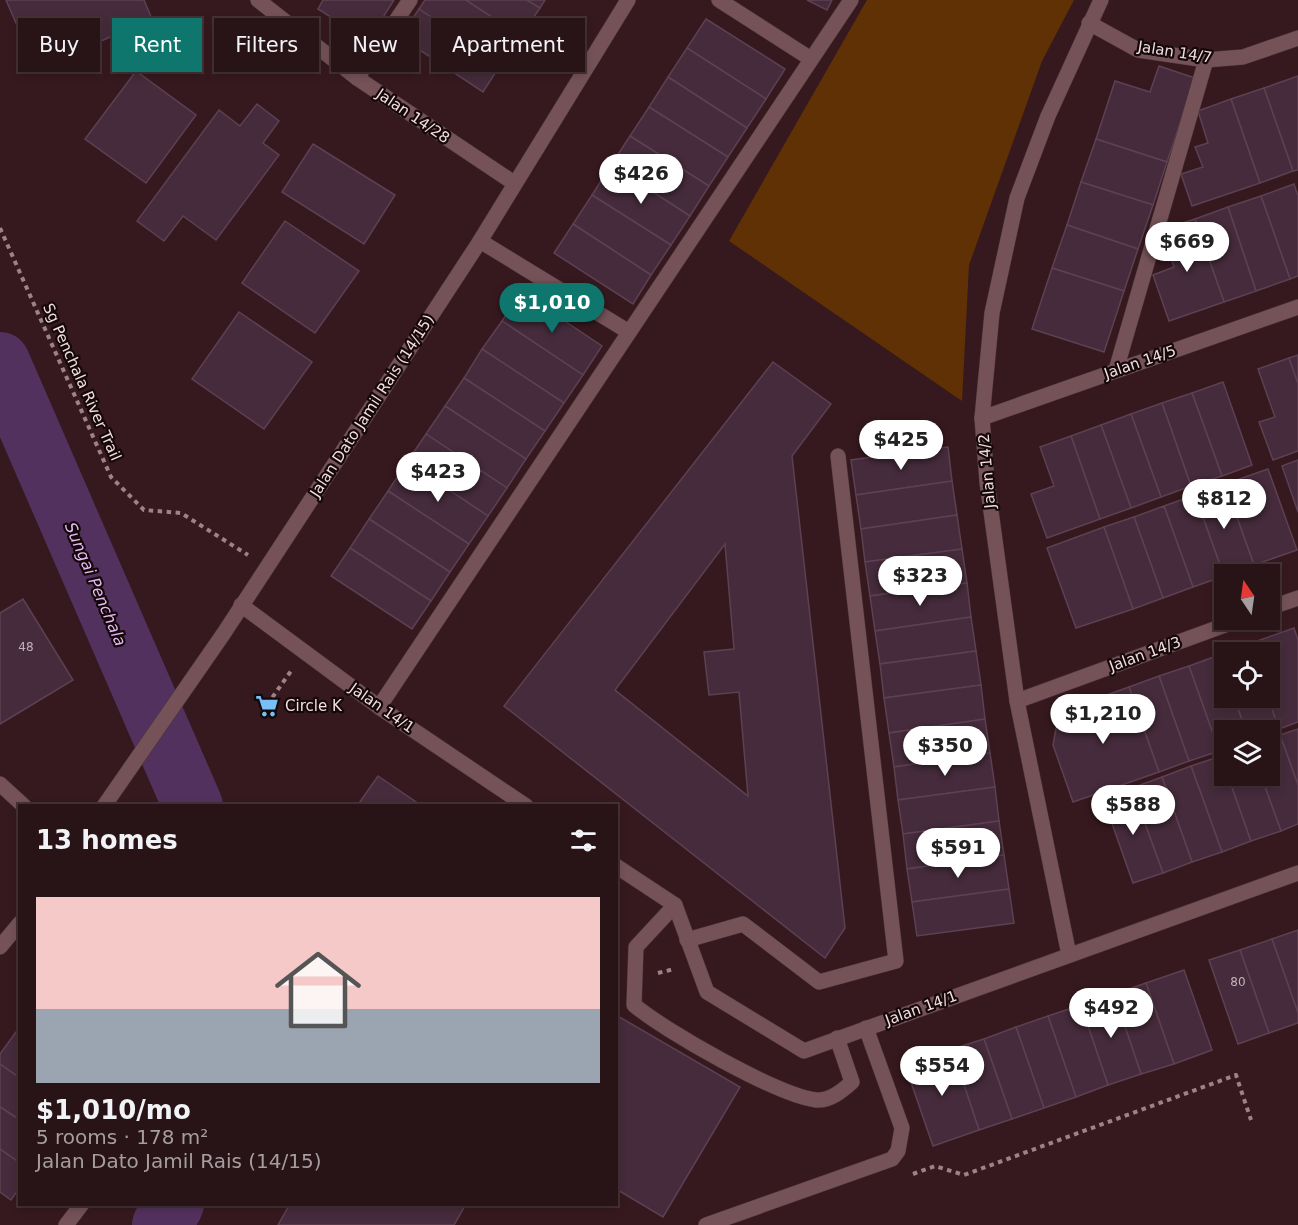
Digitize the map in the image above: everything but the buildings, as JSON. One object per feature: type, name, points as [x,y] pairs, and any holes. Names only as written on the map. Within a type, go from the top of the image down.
[{"type":"street","name":"Jalan 14/28","points":[[258,0],[357,78],[514,183]]},
{"type":"street","points":[[357,78],[410,0]]},
{"type":"street","name":"Jalan Dato Jamil Rais (14/15)","points":[[109,799],[224,633],[480,242],[628,0]]},
{"type":"street","points":[[719,0],[811,59]]},
{"type":"street","points":[[379,707],[850,0]]},
{"type":"street","name":"Jalan 14/2","points":[[1069,955],[1017,701],[987,482],[982,418],[992,313],[1017,198],[1048,116],[1101,0]]},
{"type":"street","name":"Jalan 14/7","points":[[1089,23],[1138,50],[1206,60],[1244,57],[1298,38]]},
{"type":"street","points":[[1116,370],[1206,60]]},
{"type":"street","points":[[480,242],[629,332]]},
{"type":"street","name":"Jalan 14/5","points":[[982,418],[1298,307]]},
{"type":"street","points":[[687,940],[743,924],[819,982],[896,961],[838,456]]},
{"type":"street","points":[[1280,604],[1298,598]]},
{"type":"street","name":"Jalan 14/1","points":[[241,605],[379,707],[523,804]]},
{"type":"street","name":"Jalan 14/3","points":[[1017,701],[1214,629]]},
{"type":"street","points":[[0,784],[22,804]]},
{"type":"street","points":[[618,867],[675,905],[636,947],[634,1005],[654,1022],[777,1088],[818,1100],[838,1094],[852,1082],[837,1038]]},
{"type":"street","name":"Jalan 14/1","points":[[675,905],[694,963],[707,992],[804,1051],[1298,873]]},
{"type":"street","points":[[0,947],[18,925]]},
{"type":"street","points":[[706,1225],[892,1159],[898,1151],[902,1128],[866,1028]]},
{"type":"street","points":[[66,1225],[80,1206]]},
{"type":"path","name":"Sg Penchala River Trail","points":[[0,228],[111,477],[144,510],[181,513],[266,568]]},
{"type":"path","points":[[262,712],[304,652]]},
{"type":"path","points":[[649,976],[694,963]]},
{"type":"path","points":[[912,1174],[934,1167],[964,1174],[1236,1075],[1251,1120]]},
{"type":"shaded area","points":[[867,0],[1074,0],[1042,61],[969,265],[962,401],[729,241]]},
{"type":"waterway","name":"Sungai Penchala","points":[[0,362],[192,804]]},
{"type":"waterway","name":"Sungai Penchala","points":[[162,1225],[173,1206]]},
{"type":"place","name":"Circle K","points":[[267,706]]}]
